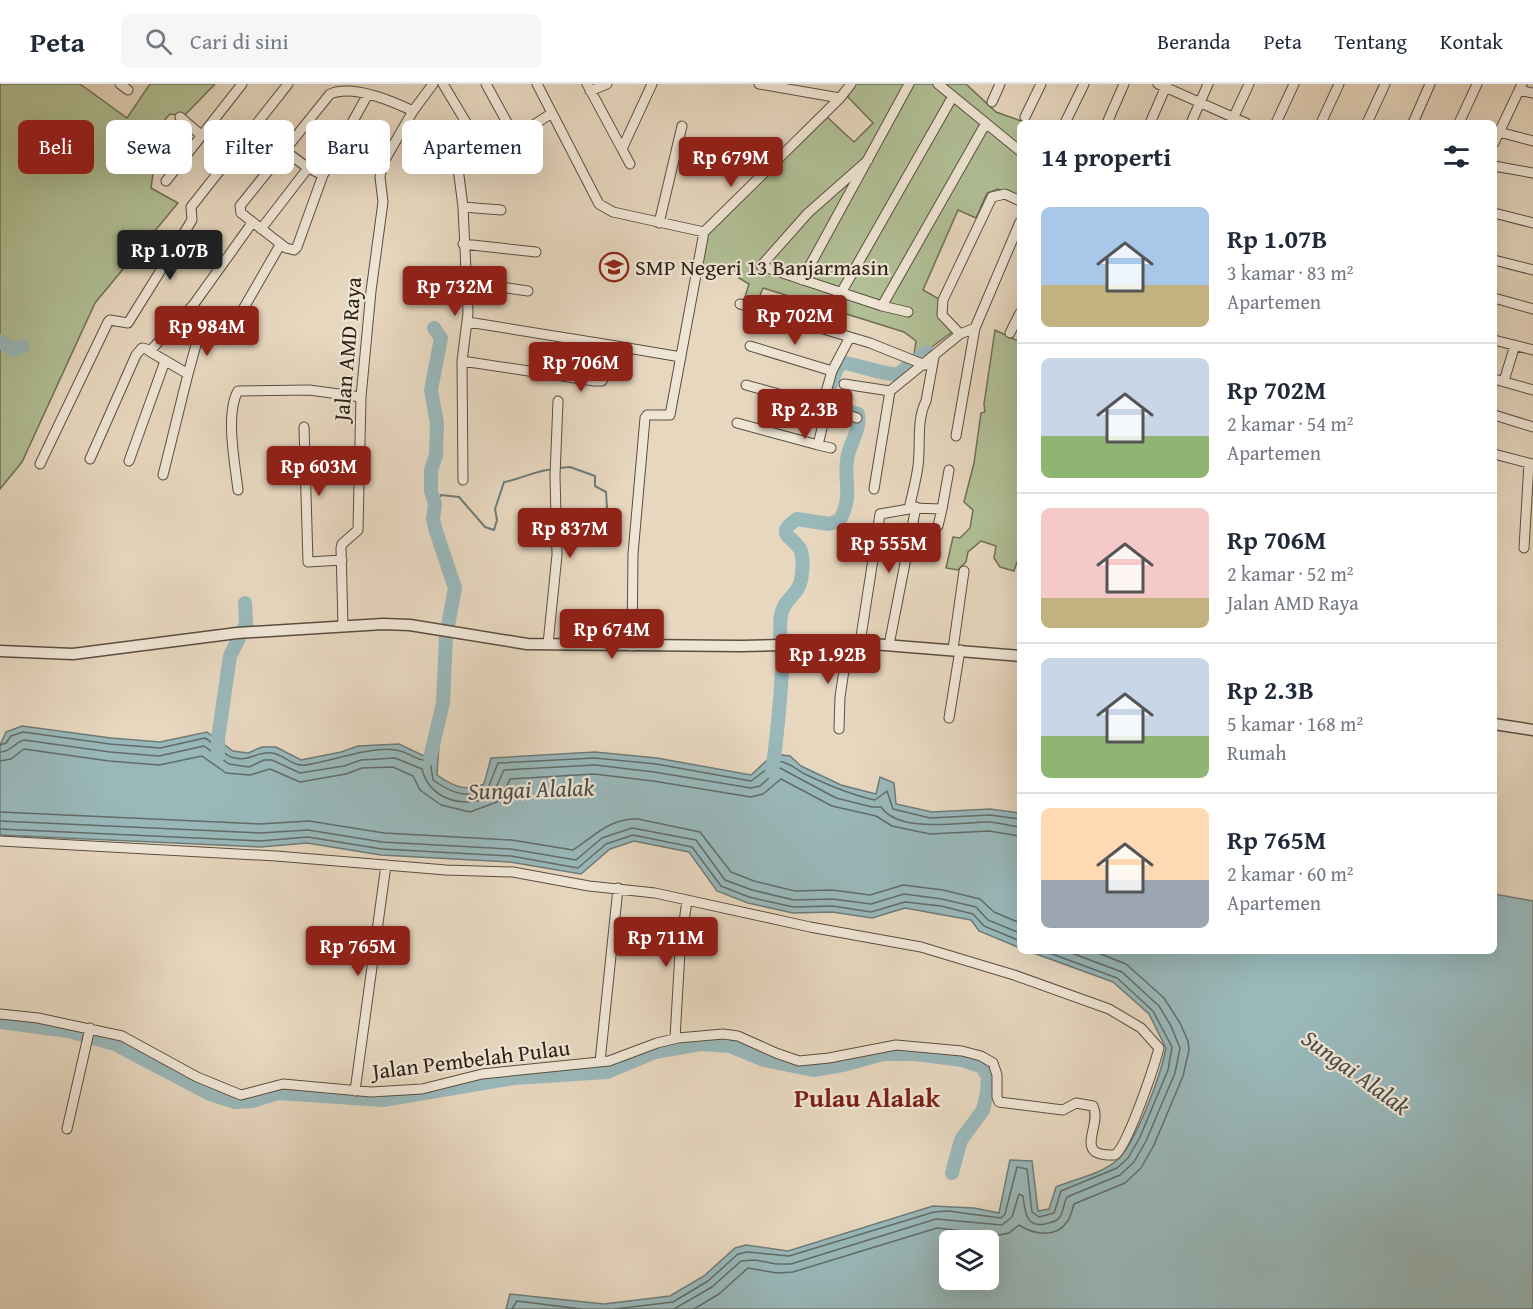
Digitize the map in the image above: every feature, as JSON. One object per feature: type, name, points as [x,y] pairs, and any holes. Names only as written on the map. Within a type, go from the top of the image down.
[{"type":"street","points":[[166,182],[242,84]]},
{"type":"street","points":[[40,464],[108,322],[110,320],[128,322],[192,220],[190,207],[288,84]]},
{"type":"street","name":"Jalan AMD Raya","points":[[343,626],[342,544],[358,530],[361,397],[371,291],[383,202],[381,171],[383,163],[413,111],[433,84]]},
{"type":"street","points":[[443,84],[465,120]]},
{"type":"street","points":[[486,84],[506,120]]},
{"type":"street","points":[[537,84],[588,184],[604,209],[704,232]]},
{"type":"street","points":[[607,84],[589,87],[630,164]]},
{"type":"street","points":[[622,149],[652,84]]},
{"type":"street","points":[[759,84],[840,98]]},
{"type":"street","points":[[632,646],[633,554],[645,418],[647,415],[670,415],[704,232],[840,98],[851,84]]},
{"type":"street","points":[[802,280],[909,84]]},
{"type":"street","points":[[938,84],[1017,149]]},
{"type":"street","points":[[992,102],[1000,84]]},
{"type":"street","points":[[1025,117],[1041,84]]},
{"type":"street","points":[[1066,120],[1084,84]]},
{"type":"street","points":[[1108,120],[1124,84]]},
{"type":"street","points":[[1192,120],[1208,84]]},
{"type":"street","points":[[1151,120],[1164,85],[1232,120],[1249,84]]},
{"type":"street","points":[[1277,120],[1294,84]]},
{"type":"street","points":[[1322,120],[1339,84]]},
{"type":"street","points":[[1368,120],[1385,84]]},
{"type":"street","points":[[1414,120],[1430,84]]},
{"type":"street","points":[[1460,120],[1477,84]]},
{"type":"street","points":[[1497,136],[1521,87],[1533,93]]},
{"type":"street","points":[[294,138],[330,94],[339,91],[383,97],[413,111]]},
{"type":"street","points":[[265,174],[240,206],[241,213],[280,245],[291,250],[297,247],[323,175],[368,94]]},
{"type":"street","points":[[841,293],[953,96]]},
{"type":"street","points":[[541,120],[552,113]]},
{"type":"street","points":[[180,117],[202,136]]},
{"type":"street","points":[[882,306],[986,123]]},
{"type":"street","points":[[659,223],[682,126]]},
{"type":"street","points":[[1499,132],[1533,141]]},
{"type":"street","points":[[868,160],[808,213],[761,266],[882,306],[908,312]]},
{"type":"street","points":[[1497,166],[1533,172]]},
{"type":"street","points":[[261,230],[306,171]]},
{"type":"street","points":[[460,174],[468,322],[462,361],[463,480]]},
{"type":"street","points":[[960,334],[942,315],[943,300],[992,197],[1005,194],[1017,200]]},
{"type":"street","points":[[463,207],[501,210]]},
{"type":"street","points":[[1497,214],[1533,224]]},
{"type":"street","points":[[149,351],[194,304],[252,223]]},
{"type":"street","points":[[956,436],[975,328],[1017,229]]},
{"type":"street","points":[[463,244],[536,252]]},
{"type":"street","points":[[234,325],[280,245]]},
{"type":"street","points":[[1497,261],[1533,270]]},
{"type":"street","points":[[466,282],[528,291]]},
{"type":"street","points":[[1497,299],[1533,309]]},
{"type":"street","points":[[740,304],[850,337],[921,364]]},
{"type":"street","points":[[1010,333],[1017,319]]},
{"type":"street","points":[[468,322],[681,357]]},
{"type":"street","points":[[874,489],[890,391],[960,334],[975,328]]},
{"type":"street","points":[[163,475],[199,334]]},
{"type":"street","points":[[818,445],[832,371],[850,337]]},
{"type":"street","points":[[1497,340],[1533,350]]},
{"type":"street","points":[[462,361],[602,381],[610,345]]},
{"type":"street","points":[[1515,345],[1499,380],[1533,390]]},
{"type":"street","points":[[750,346],[832,371]]},
{"type":"street","points":[[90,459],[136,355],[142,348],[188,374]]},
{"type":"street","points":[[129,461],[165,361]]},
{"type":"street","points":[[890,645],[918,466],[921,364]]},
{"type":"street","points":[[844,384],[890,391]]},
{"type":"street","points":[[746,385],[824,406],[857,418]]},
{"type":"street","points":[[238,490],[231,436],[238,391],[309,390],[361,397]]},
{"type":"street","points":[[548,644],[557,555],[558,401]]},
{"type":"street","points":[[1497,416],[1533,427]]},
{"type":"street","points":[[737,423],[831,448]]},
{"type":"street","points":[[304,427],[308,562],[342,560]]},
{"type":"street","points":[[1497,455],[1531,464],[1524,548]]},
{"type":"street","points":[[938,526],[950,470]]},
{"type":"street","points":[[860,643],[880,513],[913,508],[942,509]]},
{"type":"street","points":[[949,718],[964,572]]},
{"type":"street","points":[[0,651],[73,654],[241,633],[383,624],[445,630],[527,644],[632,646],[860,643],[1017,656]]},
{"type":"street","points":[[839,729],[840,697],[848,643]]},
{"type":"street","points":[[1497,724],[1533,730]]},
{"type":"street","points":[[0,841],[513,872],[687,900],[680,952],[675,1038]]},
{"type":"street","points":[[356,1091],[386,865]]},
{"type":"street","points":[[600,1062],[618,888]]},
{"type":"street","name":"Jalan Pembelah Pulau","points":[[0,1014],[38,1018],[122,1036],[196,1077],[241,1095],[283,1084],[356,1091],[390,1092],[422,1089],[482,1074],[600,1062],[675,1038],[729,1035],[799,1061],[829,1058],[896,1044],[962,1051],[981,1056],[993,1063],[997,1075],[999,1102],[1063,1110],[1076,1103],[1093,1106],[1095,1113],[1091,1131],[1094,1151],[1100,1155],[1115,1155],[1122,1147],[1133,1124],[1159,1048],[1141,1028],[1109,1009],[1014,975],[921,947],[810,927],[687,900]]},
{"type":"street","points":[[67,1129],[90,1028]]},
{"type":"green space","points":[[0,84],[80,84],[127,118],[150,84],[215,84],[184,116],[170,114],[165,120],[106,120],[106,174],[153,174],[151,188],[178,203],[95,303],[22,462],[0,489]]},
{"type":"green space","points":[[855,84],[966,84],[996,112],[1019,120],[1017,198],[998,189],[987,193],[976,218],[958,210],[923,290],[939,299],[941,317],[952,332],[921,355],[914,354],[916,341],[904,332],[763,288],[756,305],[744,300],[749,284],[739,278],[739,271],[725,269],[722,276],[698,272],[706,236],[827,117],[854,142],[873,123],[846,95]]},
{"type":"green space","points":[[995,330],[1017,341],[1017,562],[1014,571],[1000,567],[994,558],[996,546],[981,541],[968,552],[966,562],[958,570],[946,568],[953,537],[960,538],[970,528],[973,510],[964,502],[974,463],[981,413],[985,412],[984,404]]},
{"type":"water","name":"Sungai Alalak","points":[[22,726],[160,742],[207,732],[233,751],[248,753],[262,747],[276,747],[301,760],[358,746],[399,744],[424,756],[430,739],[439,743],[437,775],[454,785],[465,788],[484,784],[491,758],[595,752],[657,758],[751,775],[774,754],[790,756],[801,766],[841,785],[876,794],[880,777],[894,783],[896,804],[932,812],[990,809],[1017,813],[1017,947],[979,931],[971,920],[905,908],[872,918],[832,912],[793,913],[748,903],[717,891],[689,852],[634,841],[610,849],[581,874],[510,862],[381,855],[307,843],[261,847],[0,835],[0,745],[6,732]]},
{"type":"water","name":"Sungai Alalak","points":[[1497,895],[1533,901],[1533,1309],[506,1309],[510,1294],[604,1304],[670,1296],[704,1276],[735,1248],[746,1245],[788,1251],[933,1206],[974,1208],[999,1213],[1010,1160],[1032,1161],[1038,1211],[1049,1209],[1056,1187],[1110,1166],[1132,1140],[1147,1108],[1166,1048],[1149,1014],[1113,982],[1036,954],[1497,954]]},
{"type":"waterway","points":[[430,758],[443,703],[446,636],[455,588],[433,519],[435,504],[431,491],[431,470],[436,455],[437,423],[431,390],[441,338],[434,328]]},
{"type":"waterway","points":[[0,341],[15,350],[23,346]]},
{"type":"waterway","points":[[772,772],[782,671],[781,615],[786,603],[799,586],[803,566],[800,549],[786,532],[790,524],[797,519],[829,524],[840,520],[847,496],[847,460],[858,426],[858,414],[839,408],[831,402],[829,397],[831,382],[840,362],[898,374],[927,352]]},
{"type":"waterway","points":[[559,468],[570,467],[595,476],[595,486],[606,492],[608,524]]},
{"type":"waterway","points":[[435,504],[441,495],[459,497],[485,527],[494,530],[497,520],[495,509],[504,482],[554,469]]},
{"type":"waterway","points":[[218,756],[218,739],[230,656],[246,624],[245,603]]},
{"type":"waterway","points":[[0,1022],[68,1031],[115,1044],[210,1094],[235,1102],[252,1101],[278,1093],[383,1100],[514,1078],[607,1072],[655,1052],[700,1044],[730,1046],[764,1060],[813,1070],[843,1065],[883,1054],[915,1054],[962,1060],[982,1067],[988,1076],[987,1093],[983,1110],[961,1140],[952,1173]]},
{"type":"place","name":"SMP Negeri 13 Banjarmasin","points":[[614,267]]},
{"type":"district","name":"Pulau Alalak","points":[[867,1097]]}]
